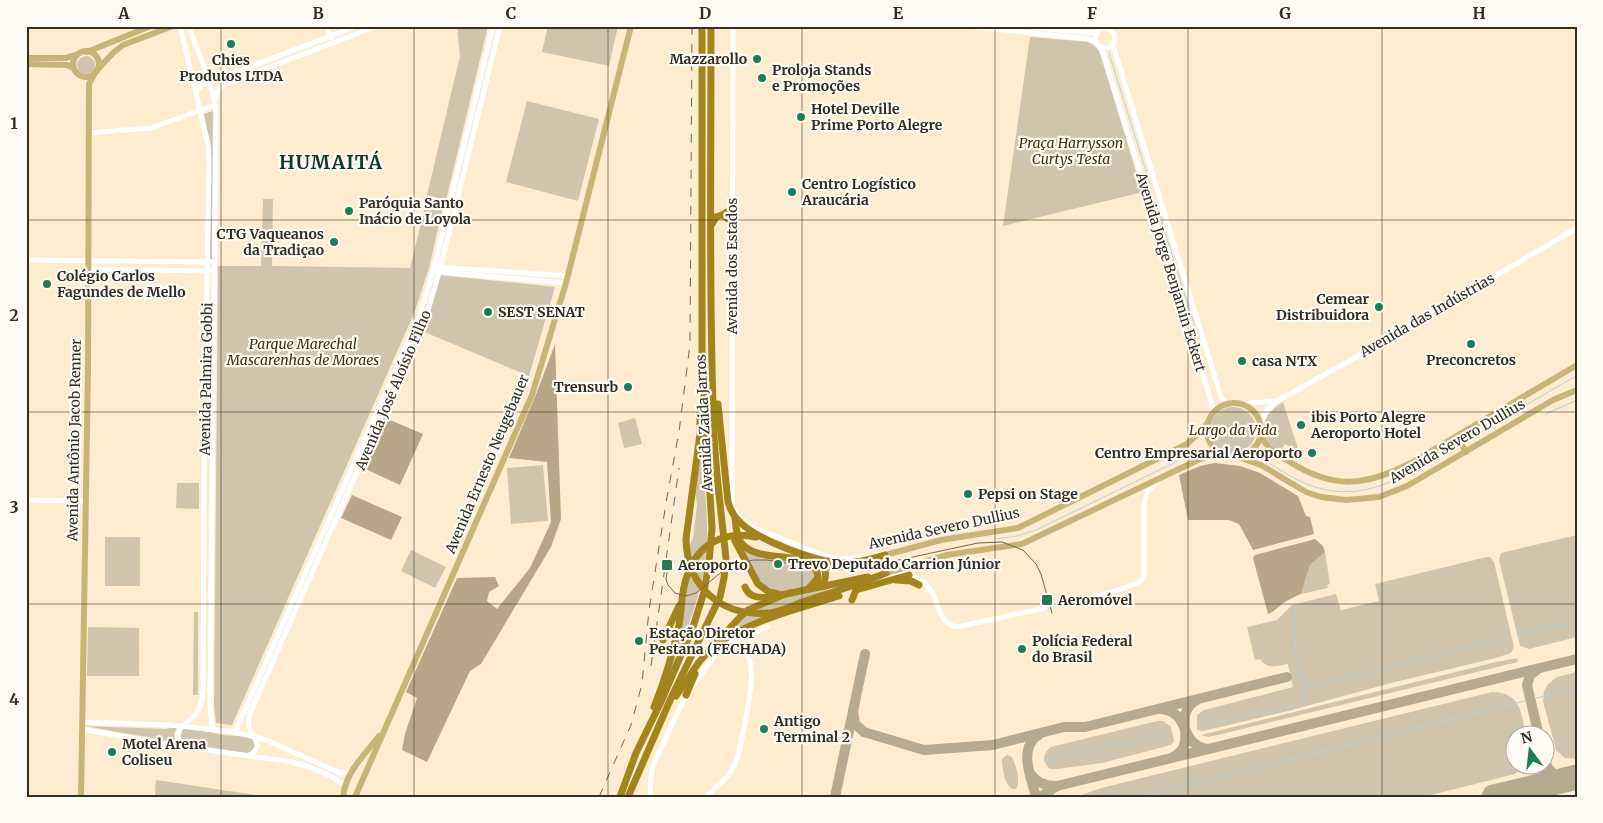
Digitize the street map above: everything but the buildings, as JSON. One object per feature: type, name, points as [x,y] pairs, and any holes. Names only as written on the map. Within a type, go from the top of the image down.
[{"type":"highway","name":"Avenida Zaida Jarros","points":[[620,797],[636,754],[683,652],[704,592],[708,570],[712,528],[702,358],[702,26]]},
{"type":"highway","name":"Avenida Zaida Jarros","points":[[628,797],[664,715],[720,597],[724,578],[726,559],[714,437],[711,26]]},
{"type":"highway","points":[[711,227],[716,217],[732,209]]},
{"type":"highway","points":[[722,215],[732,223]]},
{"type":"highway","points":[[702,358],[698,445],[686,539],[686,554],[689,565],[698,582],[708,595],[724,606],[738,611],[753,613],[772,612],[861,584],[886,573]]},
{"type":"highway","points":[[713,364],[727,494],[734,516],[744,526],[764,538],[814,558],[844,563],[858,562],[885,555]]},
{"type":"highway","points":[[732,506],[739,539],[752,552],[762,555],[794,558],[807,562],[818,570],[818,578],[806,590]]},
{"type":"highway","points":[[732,506],[735,540],[758,584],[769,592],[783,595]]},
{"type":"highway","points":[[636,754],[668,670],[679,625],[686,576],[698,554],[716,539],[739,534],[764,538]]},
{"type":"highway","points":[[806,590],[822,584],[825,579],[824,567],[814,558]]},
{"type":"highway","points":[[745,587],[746,591],[756,598],[783,595],[886,573]]},
{"type":"highway","points":[[664,715],[699,662],[732,634],[754,624],[883,581],[909,575]]},
{"type":"highway","points":[[883,581],[906,580],[919,584]]},
{"type":"highway","points":[[852,600],[856,590]]},
{"type":"highway","points":[[716,648],[729,628],[748,610],[783,595]]},
{"type":"highway","points":[[664,640],[683,596]]},
{"type":"highway","points":[[686,695],[699,662]]},
{"type":"main road","points":[[28,61],[64,58],[87,52],[151,26]]},
{"type":"main road","points":[[28,61],[67,65],[73,68],[77,74],[89,77],[123,45],[173,26]]},
{"type":"main road","name":"Avenida Ernesto Neugebauer","points":[[356,794],[532,395],[567,280],[631,26]]},
{"type":"main road","points":[[87,52],[97,58],[96,71]]},
{"type":"main road","points":[[73,68],[76,55]]},
{"type":"main road","name":"Avenida Antônio Jacob Renner","points":[[81,797],[88,369],[90,84],[96,71]]},
{"type":"main road","points":[[85,77],[90,84]]},
{"type":"main road","name":"Avenida Severo Dullius","points":[[1260,434],[1270,450],[1301,470],[1318,476],[1351,482],[1372,480],[1390,474],[1577,365]]},
{"type":"main road","name":"Avenida Severo Dullius","points":[[1235,456],[1261,465],[1306,492],[1333,499],[1379,497],[1394,492],[1553,400],[1577,390]]},
{"type":"main road","points":[[1227,404],[1241,404],[1251,410],[1256,414],[1260,425],[1259,439],[1252,449],[1241,455],[1225,455],[1215,449],[1208,439],[1208,422],[1213,413],[1221,406],[1227,404]]},
{"type":"main road","name":"Avenida Severo Dullius","points":[[885,555],[941,540],[1021,527],[1187,444],[1198,435],[1208,422]]},
{"type":"main road","points":[[1457,436],[1466,452]]},
{"type":"main road","name":"Avenida Severo Dullius","points":[[886,573],[948,556],[1022,544],[1200,459],[1225,455]]},
{"type":"main road","name":"Avenida Ernesto Neugebauer","points":[[343,797],[344,785],[349,773],[386,727]]},
{"type":"main road","points":[[349,773],[356,772],[364,777]]},
{"type":"main road","points":[[344,785],[349,792],[356,794]]},
{"type":"street","name":"Avenida Palmira Gobbi","points":[[180,26],[208,144],[209,161],[208,262],[211,271],[210,702],[212,729]]},
{"type":"street","name":"Avenida Palmira Gobbi","points":[[182,726],[193,718],[202,707],[204,692],[204,478],[211,271],[214,262],[216,143],[215,105],[188,26]]},
{"type":"street","points":[[327,26],[333,43]]},
{"type":"street","points":[[196,91],[202,85],[357,26]]},
{"type":"street","points":[[89,133],[151,128],[199,111],[215,105],[218,90],[223,85],[377,26]]},
{"type":"street","name":"Avenida José Aloísio Filho","points":[[235,732],[420,314],[434,268],[493,26]]},
{"type":"street","name":"Avenida José Aloísio Filho","points":[[255,736],[248,723],[250,713],[427,314],[440,270],[500,26]]},
{"type":"street","name":"Avenida dos Estados","points":[[732,506],[733,26]]},
{"type":"street","points":[[967,26],[1088,39],[1107,48],[1113,45],[1116,38],[1111,28],[1105,27],[1088,33],[1022,26]]},
{"type":"street","points":[[1098,29],[1095,37],[1098,44]]},
{"type":"street","name":"Avenida Jorge Benjamin Eckert","points":[[1098,44],[1103,53],[1184,312],[1213,413]]},
{"type":"street","name":"Avenida Jorge Benjamin Eckert","points":[[1113,45],[1221,397],[1227,404]]},
{"type":"street","name":"Avenida das Indústrias","points":[[1260,425],[1266,411],[1277,401],[1577,228]]},
{"type":"street","points":[[26,260],[214,262]]},
{"type":"street","points":[[434,268],[567,280]]},
{"type":"street","points":[[88,269],[211,271]]},
{"type":"street","name":"Avenida das Indústrias","points":[[1241,404],[1277,401]]},
{"type":"street","points":[[886,573],[919,578],[930,588],[936,597],[942,618],[950,626],[957,627],[1048,607],[1136,584],[1144,578],[1144,505],[1146,494],[1157,481],[1168,474]]},
{"type":"street","points":[[26,500],[86,501]]},
{"type":"street","name":"Avenida Severo Dullius","points":[[732,506],[742,520],[752,527],[825,556],[853,559],[885,555]]},
{"type":"street","points":[[650,797],[650,776],[653,765],[686,695],[716,648],[768,627]]},
{"type":"street","points":[[705,797],[732,772],[736,762],[752,684],[752,668],[750,660],[745,653],[734,647],[716,648]]},
{"type":"street","points":[[81,725],[182,726],[235,732],[266,740],[340,773],[349,773]]},
{"type":"street","points":[[81,725],[181,746],[301,764],[337,779],[344,785]]},
{"type":"street","points":[[181,746],[178,740],[178,731],[182,726]]},
{"type":"street","points":[[249,756],[256,751],[258,745],[255,736]]},
{"type":"green space","points":[[457,26],[488,26],[446,200],[427,195],[460,56]]},
{"type":"green space","points":[[548,26],[618,26],[609,66],[542,52]]},
{"type":"green space","name":"Praça Harrysson Curtys Testa","points":[[1030,37],[1090,42],[1099,50],[1141,188],[1139,193],[1003,226]]},
{"type":"green space","points":[[82,56],[90,56],[95,61],[93,72],[82,74],[77,69],[77,61]]},
{"type":"green space","points":[[527,101],[599,119],[578,201],[506,182]]},
{"type":"green space","points":[[213,111],[212,260],[210,259],[210,144],[204,114]]},
{"type":"green space","name":"Parque Marechal Mascarenhas de Moraes","points":[[263,199],[273,199],[272,266],[410,268],[426,203],[443,207],[429,268],[415,311],[232,725],[216,723],[214,704],[218,266],[261,266]]},
{"type":"green space","name":"SEST SENAT","points":[[440,275],[555,287],[529,376],[422,331]]},
{"type":"green space","points":[[1283,402],[1299,452],[1285,444],[1280,452],[1272,446],[1264,433],[1269,413]]},
{"type":"green space","name":"Largo da Vida","points":[[1229,407],[1237,407],[1246,411],[1252,417],[1256,430],[1252,443],[1246,449],[1237,453],[1229,453],[1220,449],[1214,443],[1210,434],[1210,426],[1214,417],[1220,411]]},
{"type":"green space","points":[[635,418],[642,444],[624,448],[618,423]]},
{"type":"green space","points":[[701,445],[707,519],[704,568],[695,606],[668,678],[688,578],[688,549],[693,538],[697,505],[695,489]]},
{"type":"green space","points":[[543,465],[548,521],[511,524],[507,468]]},
{"type":"green space","points":[[177,483],[199,483],[199,509],[176,508]]},
{"type":"green space","points":[[1577,535],[1577,637],[1529,649],[1520,646],[1499,560],[1501,553]]},
{"type":"green space","points":[[105,537],[140,537],[140,586],[105,586]]},
{"type":"green space","points":[[737,540],[751,554],[801,562],[809,566],[814,572],[815,581],[805,589],[777,592],[760,584]]},
{"type":"green space","points":[[411,550],[446,567],[435,588],[401,571]]},
{"type":"green space","points":[[1325,552],[1330,584],[1327,585],[1328,588],[1301,594],[1310,565]]},
{"type":"green space","points":[[1490,557],[1494,562],[1514,647],[1511,653],[1292,710],[1202,731],[1197,730],[1197,715],[1204,710],[1293,687],[1288,664],[1269,666],[1260,659],[1255,660],[1247,627],[1277,620],[1292,605],[1336,594],[1341,610],[1379,601],[1375,584]]},
{"type":"green space","points":[[828,588],[831,595],[726,635],[740,619],[773,600]]},
{"type":"green space","points":[[194,612],[198,612],[198,695],[193,695]]},
{"type":"green space","points":[[88,627],[139,628],[139,676],[87,676]]},
{"type":"green space","points":[[1517,658],[1518,662],[1222,734],[1208,737],[1201,735],[1496,662]]},
{"type":"green space","points":[[1577,672],[1577,759],[1565,758],[1556,750],[1556,726],[1550,726],[1543,701],[1544,691],[1548,684],[1557,677]]},
{"type":"green space","points":[[1492,692],[1502,693],[1514,700],[1521,712],[1524,726],[1506,726],[1507,776],[1423,797],[1076,797],[1101,788]]},
{"type":"green space","points":[[1163,721],[1171,727],[1174,741],[1171,745],[1102,763],[1057,769],[1050,769],[1044,760],[1046,752],[1051,747]]},
{"type":"green space","points":[[84,726],[166,729],[177,727],[174,734],[175,742]]},
{"type":"green space","points":[[189,728],[223,735],[249,737],[254,740],[255,747],[251,752],[246,753],[186,744],[182,741],[180,732],[183,729]]},
{"type":"green space","points":[[1007,755],[1012,757],[1016,769],[1018,781],[1016,789],[1009,787],[1004,777],[1002,759]]},
{"type":"green space","points":[[156,780],[263,796],[263,797],[155,797]]},
{"type":"shaded area","points":[[555,344],[561,519],[551,547],[481,664],[470,671],[427,762],[402,750],[405,734],[417,698],[406,692],[457,578],[495,577],[499,586],[489,592],[487,601],[497,609],[530,568],[551,522],[547,462],[509,458]]},
{"type":"shaded area","points":[[383,417],[423,434],[400,485],[361,467]]},
{"type":"shaded area","points":[[1214,463],[1240,466],[1260,473],[1298,496],[1306,516],[1310,517],[1314,534],[1253,550],[1239,524],[1229,520],[1188,520],[1179,475],[1200,466]]},
{"type":"shaded area","points":[[352,495],[402,517],[391,540],[341,518]]},
{"type":"shaded area","points":[[1315,539],[1323,546],[1325,552],[1310,565],[1301,594],[1286,601],[1268,614],[1253,558],[1255,555]]},
{"type":"waterway","points":[[1109,53],[1150,184]]},
{"type":"waterway","points":[[1156,204],[1195,327]]},
{"type":"waterway","points":[[1464,441],[1576,376]]},
{"type":"waterway","points":[[1546,414],[1577,400]]},
{"type":"waterway","points":[[1266,461],[1291,477],[1307,484],[1328,490],[1347,492],[1366,490],[1402,477],[1454,447]]},
{"type":"waterway","points":[[996,539],[1017,536],[1036,530],[1184,458]]},
{"type":"waterway","points":[[1295,608],[1296,648],[1299,668],[1306,687]]},
{"type":"waterway","points":[[1519,635],[1577,622]]},
{"type":"waterway","points":[[1204,725],[1295,706],[1302,701],[1306,688],[1508,638]]},
{"type":"waterway","points":[[1139,797],[1577,688]]},
{"type":"waterway","points":[[1044,761],[1166,734]]},
{"type":"taxiway","points":[[835,797],[865,654]]},
{"type":"taxiway","points":[[1040,797],[1057,786],[1577,659]]},
{"type":"taxiway","points":[[1537,670],[1530,675],[1527,685],[1537,726]]},
{"type":"taxiway","points":[[853,711],[855,724],[864,732],[924,750],[993,745],[1064,727],[1085,727],[1287,677]]},
{"type":"taxiway","points":[[1173,757],[1181,751],[1184,744],[1186,713],[1189,706],[1197,700]]},
{"type":"taxiway","points":[[1161,709],[1171,711],[1182,722],[1193,742],[1199,747],[1209,749]]},
{"type":"taxiway","points":[[1036,797],[1029,772],[1027,754],[1033,740],[1040,734]]},
{"type":"taxiway","points":[[1030,773],[1041,783],[1057,786]]},
{"type":"taxiway","points":[[1556,775],[1569,778]]},
{"type":"taxiway","points":[[1531,788],[1543,776]]},
{"type":"runway","points":[[1494,797],[1577,777]]},
{"type":"tram line","points":[[669,559],[666,579],[668,585],[675,593],[686,596],[696,593],[724,570],[753,560],[767,560],[825,569],[852,570],[978,543],[1002,542],[1023,550],[1036,564],[1041,574],[1052,613]]},
{"type":"railway","points":[[599,797],[631,725],[642,684],[649,610],[679,432],[690,344],[692,26]]},
{"type":"railway","points":[[651,666],[679,468]]},
{"type":"place","name":"Chies Produtos LTDA","points":[[231,44]]},
{"type":"place","name":"Mazzarollo","points":[[757,59]]},
{"type":"place","name":"Proloja Stands e Promoções","points":[[762,78]]},
{"type":"place","name":"Hotel Deville Prime Porto Alegre","points":[[801,117]]},
{"type":"place","name":"Centro Logístico Araucária","points":[[792,192]]},
{"type":"place","name":"Paróquia Santo Inácio de Loyola","points":[[349,211]]},
{"type":"place","name":"CTG Vaqueanos da Tradiçao","points":[[334,242]]},
{"type":"place","name":"Colégio Carlos Fagundes de Mello","points":[[47,284]]},
{"type":"place","name":"Cemear Distribuidora","points":[[1379,307]]},
{"type":"place","name":"SEST SENAT","points":[[488,312]]},
{"type":"place","name":"Preconcretos","points":[[1471,344]]},
{"type":"place","name":"casa NTX","points":[[1242,361]]},
{"type":"place","name":"Trensurb","points":[[628,387]]},
{"type":"place","name":"ibis Porto Alegre Aeroporto Hotel","points":[[1301,425]]},
{"type":"place","name":"Centro Empresarial Aeroporto","points":[[1312,453]]},
{"type":"place","name":"Pepsi on Stage","points":[[968,494]]},
{"type":"place","name":"Trevo Deputado Carrion Júnior","points":[[778,564]]},
{"type":"place","name":"Aeroporto","points":[[667,565]]},
{"type":"place","name":"Aeromóvel","points":[[1047,600]]},
{"type":"place","name":"Estação Diretor Pestana (FECHADA)","points":[[639,641]]},
{"type":"place","name":"Polícia Federal do Brasil","points":[[1022,649]]},
{"type":"place","name":"Antigo Terminal 2","points":[[764,729]]},
{"type":"place","name":"Motel Arena Coliseu","points":[[112,752]]},
{"type":"district","name":"HUMAITÁ","points":[[331,162]]}]
